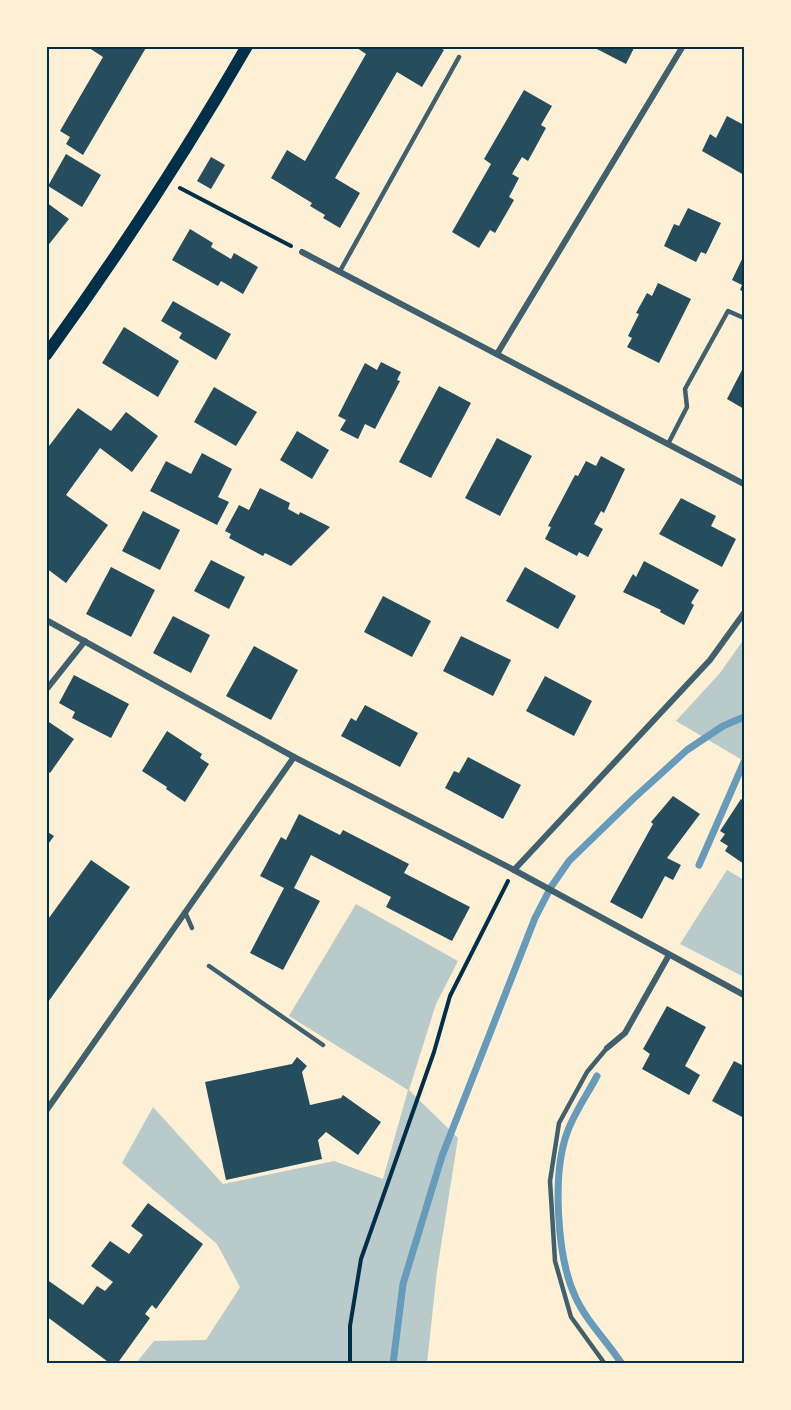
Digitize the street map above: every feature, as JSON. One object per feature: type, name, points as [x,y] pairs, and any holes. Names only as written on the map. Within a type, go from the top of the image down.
[{"type":"main road","points":[[46,355],[106,272],[166,180],[210,112],[247,46]]},
{"type":"street","points":[[497,354],[683,46]]},
{"type":"street","points":[[302,252],[744,484]]},
{"type":"street","points":[[514,870],[710,660],[744,613]]},
{"type":"street","points":[[46,620],[294,757],[514,870],[744,995]]},
{"type":"street","points":[[46,690],[85,641]]},
{"type":"street","points":[[46,1111],[294,757]]},
{"type":"street","points":[[607,1048],[625,1033],[669,955]]},
{"type":"lane","points":[[340,272],[459,57]]},
{"type":"lane","points":[[668,444],[687,407],[685,389],[728,311],[744,318]]},
{"type":"lane","points":[[185,912],[192,928]]},
{"type":"lane","points":[[209,966],[323,1045]]},
{"type":"lane","points":[[605,1364],[571,1317],[555,1261],[550,1181],[559,1123],[587,1072],[607,1048]]},
{"type":"path","points":[[166,180],[279,240]]},
{"type":"path","points":[[350,1364],[350,1326],[361,1259],[434,1052],[450,996],[514,870]]},
{"type":"shaded area","points":[[744,639],[744,761],[676,721],[720,673]]},
{"type":"shaded area","points":[[727,870],[744,880],[744,977],[680,944]]},
{"type":"shaded area","points":[[356,904],[458,961],[436,1004],[409,1090],[458,1138],[437,1271],[427,1363],[136,1363],[154,1341],[206,1340],[240,1287],[217,1244],[122,1163],[153,1107],[223,1184],[334,1161],[383,1179],[408,1090],[289,1016]]},
{"type":"building","points":[[86,46],[147,46],[83,155],[66,144],[70,137],[60,131],[103,57]]},
{"type":"building","points":[[354,46],[437,46],[444,50],[422,87],[397,72],[335,178],[360,193],[340,228],[323,218],[325,215],[310,206],[312,203],[271,178],[287,150],[305,161],[366,54]]},
{"type":"building","points":[[591,46],[635,46],[626,64]]},
{"type":"building","points":[[524,90],[552,106],[541,125],[546,128],[528,161],[522,157],[512,174],[519,178],[509,197],[514,200],[495,233],[490,230],[479,248],[452,232],[491,164],[484,159]]},
{"type":"building","points":[[727,116],[742,124],[744,122],[744,175],[702,151],[710,134],[716,138]]},
{"type":"building","points":[[66,154],[101,175],[82,207],[48,186]]},
{"type":"building","points":[[211,157],[225,165],[211,189],[197,181]]},
{"type":"building","points":[[46,202],[69,219],[46,248]]},
{"type":"building","points":[[688,208],[721,223],[706,254],[701,252],[696,262],[664,246],[674,224],[679,226]]},
{"type":"building","points":[[190,229],[213,243],[211,247],[231,259],[234,253],[258,267],[243,294],[221,281],[218,286],[172,260]]},
{"type":"building","points":[[744,255],[744,292],[740,290],[742,285],[732,280]]},
{"type":"building","points":[[658,283],[691,299],[659,363],[627,347],[632,338],[628,336],[639,314],[636,313],[647,293],[652,296]]},
{"type":"building","points":[[173,301],[231,334],[216,360],[179,338],[182,333],[161,321]]},
{"type":"building","points":[[124,327],[179,361],[158,397],[102,363]]},
{"type":"building","points":[[381,362],[401,372],[397,380],[400,381],[375,429],[365,424],[358,439],[340,430],[346,420],[338,416],[365,363],[377,370]]},
{"type":"building","points":[[744,366],[744,409],[727,399]]},
{"type":"building","points":[[439,386],[471,403],[431,478],[399,462]]},
{"type":"building","points":[[214,387],[257,412],[236,446],[194,422]]},
{"type":"building","points":[[78,408],[111,431],[126,412],[158,436],[132,472],[100,448],[66,495],[108,525],[66,583],[46,568],[46,450]]},
{"type":"building","points":[[297,431],[329,450],[312,479],[280,460]]},
{"type":"building","points":[[497,438],[532,456],[500,516],[465,498]]},
{"type":"building","points":[[202,453],[232,469],[218,497],[229,502],[217,525],[150,491],[166,461],[191,474]]},
{"type":"building","points":[[601,456],[625,469],[604,513],[601,511],[594,524],[603,529],[588,557],[579,552],[577,556],[545,539],[551,527],[548,526],[575,475],[578,476],[586,461],[596,466]]},
{"type":"building","points":[[260,488],[290,503],[288,509],[299,515],[300,512],[330,527],[291,566],[265,553],[263,556],[229,538],[231,534],[225,531],[239,505],[249,510]]},
{"type":"building","points":[[681,498],[716,516],[711,526],[736,539],[722,567],[659,534]]},
{"type":"building","points":[[143,511],[180,530],[160,570],[122,551]]},
{"type":"building","points":[[211,560],[245,577],[229,609],[194,591]]},
{"type":"building","points":[[644,561],[699,590],[691,603],[694,605],[684,625],[660,612],[661,610],[623,592],[633,574],[636,577]]},
{"type":"building","points":[[111,567],[155,590],[131,637],[86,614]]},
{"type":"building","points":[[525,567],[576,596],[558,629],[506,601]]},
{"type":"building","points":[[383,596],[431,621],[412,657],[364,632]]},
{"type":"building","points":[[173,616],[210,635],[191,673],[153,653]]},
{"type":"building","points":[[461,636],[511,660],[493,696],[443,671]]},
{"type":"building","points":[[254,646],[298,670],[271,720],[226,696]]},
{"type":"building","points":[[74,675],[129,704],[111,738],[72,718],[75,712],[59,703]]},
{"type":"building","points":[[545,676],[592,701],[574,736],[526,711]]},
{"type":"building","points":[[365,705],[418,733],[400,767],[341,736],[351,718],[356,721]]},
{"type":"building","points":[[46,720],[74,739],[50,773],[46,770]]},
{"type":"building","points":[[167,731],[202,754],[200,758],[209,764],[185,802],[142,771]]},
{"type":"building","points":[[468,757],[521,785],[503,819],[445,788],[454,771],[459,773]]},
{"type":"building","points":[[673,796],[700,814],[667,858],[681,865],[673,880],[665,876],[642,919],[610,902],[653,824],[651,822]]},
{"type":"building","points":[[741,799],[744,801],[744,864],[725,851],[728,846],[720,841],[725,834],[720,831]]},
{"type":"building","points":[[299,814],[340,835],[343,830],[409,864],[404,873],[470,907],[452,941],[386,907],[391,897],[311,855],[294,888],[320,901],[283,970],[250,953],[284,888],[260,876],[281,837],[286,840]]},
{"type":"building","points":[[46,831],[54,836],[46,847]]},
{"type":"building","points":[[91,860],[130,887],[46,1005],[46,922]]},
{"type":"building","points":[[667,1006],[706,1027],[685,1066],[700,1075],[689,1095],[642,1069],[650,1054],[643,1049]]},
{"type":"building","points":[[297,1057],[307,1066],[302,1072],[310,1105],[341,1098],[343,1095],[381,1122],[358,1155],[326,1132],[318,1140],[322,1159],[226,1180],[205,1082],[292,1064]]},
{"type":"building","points":[[734,1061],[744,1066],[744,1118],[712,1101]]},
{"type":"building","points":[[148,1203],[203,1244],[156,1309],[152,1305],[145,1314],[150,1318],[117,1364],[111,1364],[46,1316],[46,1279],[83,1305],[97,1286],[105,1291],[113,1282],[91,1266],[110,1241],[129,1254],[143,1235],[131,1226]]},
{"type":"waterway","points":[[393,1364],[403,1284],[442,1156],[535,918],[551,887],[569,861],[687,750],[723,726],[744,717]]},
{"type":"waterway","points":[[699,865],[744,762]]},
{"type":"waterway","points":[[597,1076],[573,1118],[562,1150],[559,1170],[559,1215],[564,1260],[575,1296],[622,1364]]}]
